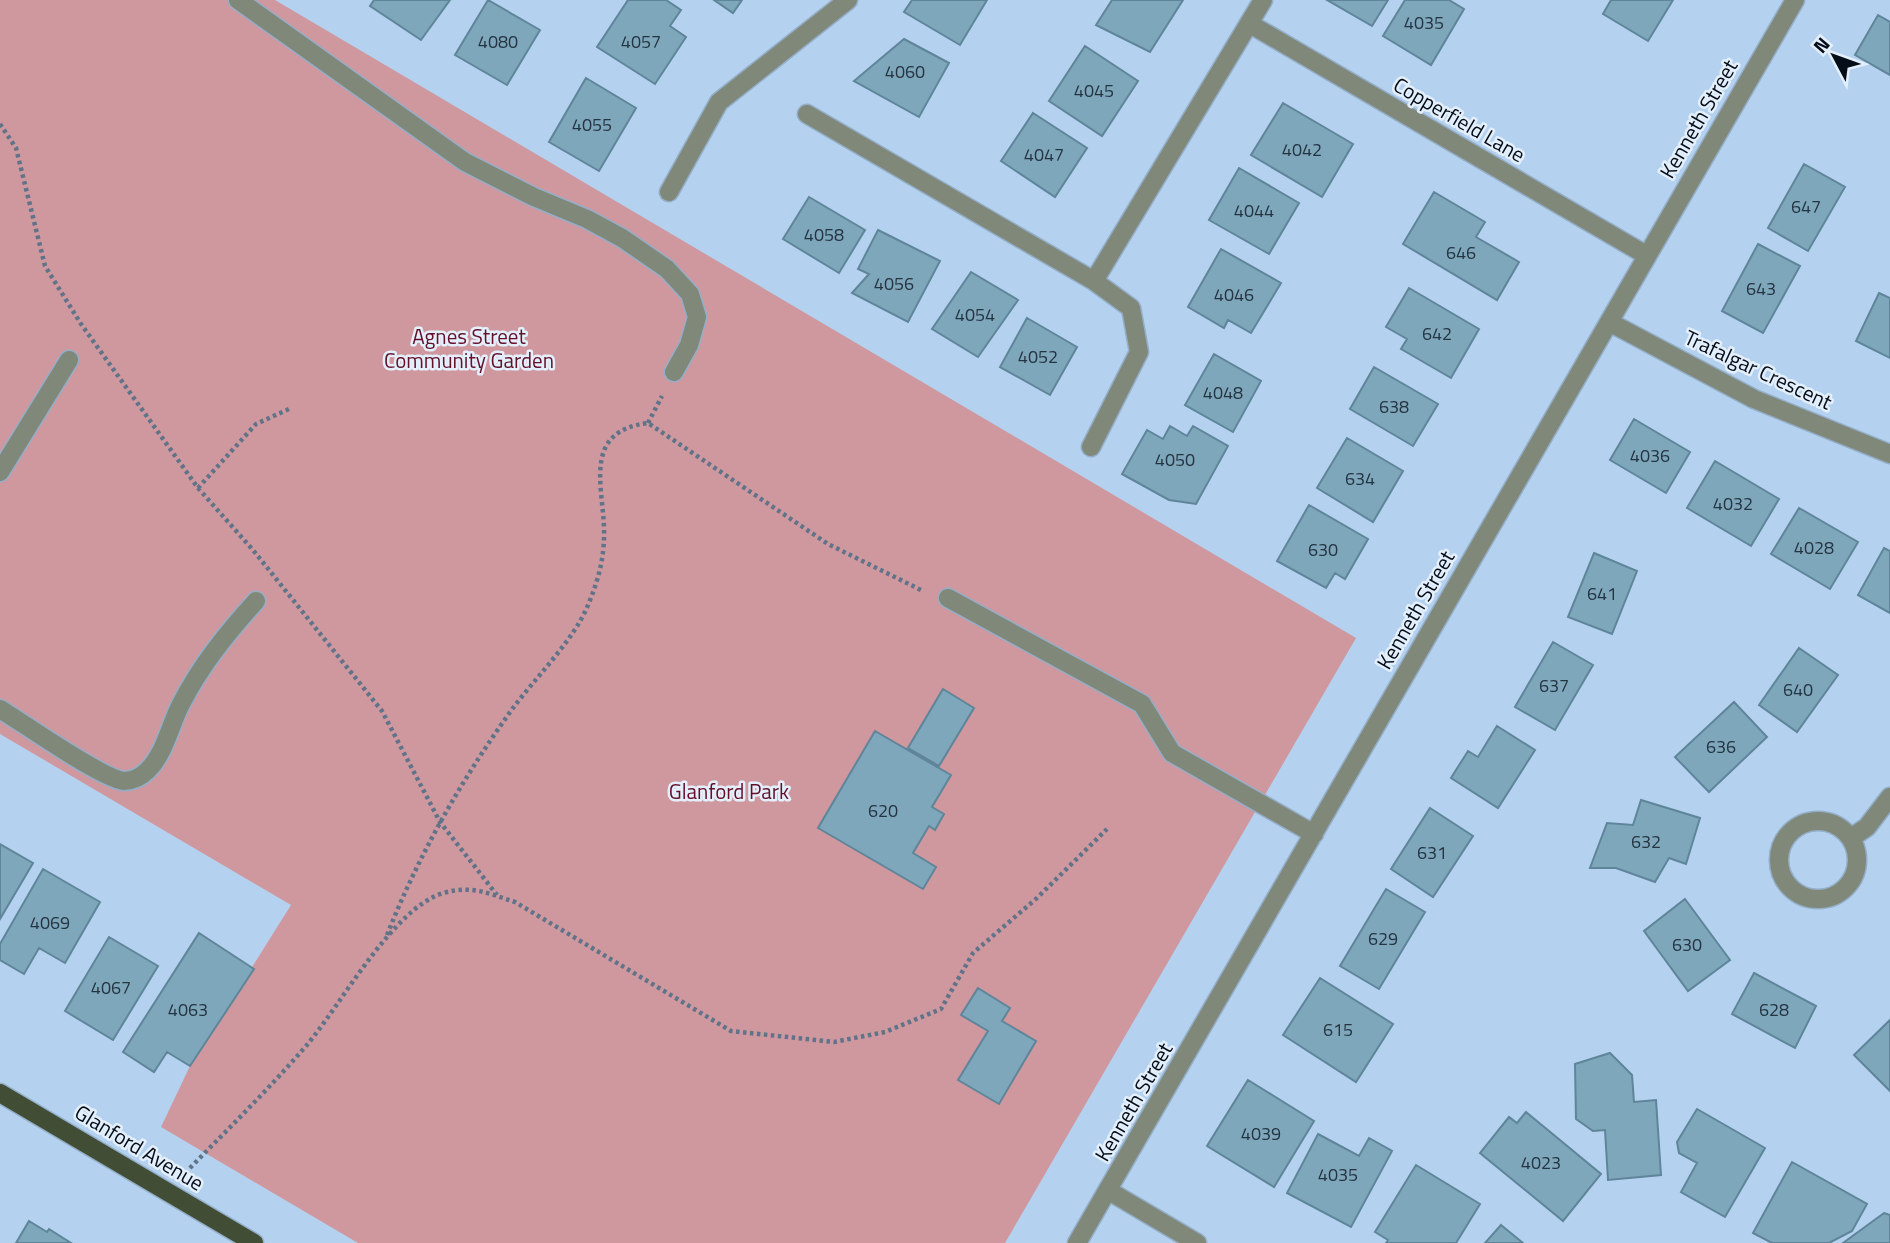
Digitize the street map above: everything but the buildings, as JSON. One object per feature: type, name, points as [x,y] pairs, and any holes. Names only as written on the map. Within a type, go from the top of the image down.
[{"type":"main road","name":"Glanford Avenue","points":[[0,1093],[254,1243]]},
{"type":"street","points":[[239,0],[465,162],[534,197],[587,219],[622,238],[667,269],[690,294],[697,317],[689,345],[674,372]]},
{"type":"street","points":[[669,192],[719,102],[848,0]]},
{"type":"street","points":[[1094,281],[1263,0]]},
{"type":"street","name":"Kenneth Street","points":[[1077,1243],[1646,255],[1796,0]]},
{"type":"street","name":"Copperfield Lane","points":[[1250,24],[1646,255]]},
{"type":"street","points":[[807,114],[1094,281],[1131,308],[1139,352],[1091,447]]},
{"type":"street","name":"Trafalgar Crescent","points":[[1609,322],[1754,399],[1890,454]]},
{"type":"street","points":[[0,472],[69,360]]},
{"type":"street","points":[[948,598],[1142,704],[1172,753],[1314,834]]},
{"type":"street","points":[[0,709],[102,772],[122,781],[134,780],[147,772],[159,755],[181,704],[202,666],[227,632],[256,601]]},
{"type":"street","points":[[1851,838],[1867,827],[1890,797]]},
{"type":"street","points":[[1820,821],[1842,829],[1851,838],[1857,864],[1846,888],[1835,895],[1809,898],[1787,883],[1780,871],[1781,847],[1796,828],[1820,821]]},
{"type":"street","points":[[1109,1191],[1197,1243]]},
{"type":"path","points":[[0,124],[16,148],[46,266],[81,324],[198,488],[253,550],[382,711],[440,822],[498,896]]},
{"type":"path","points":[[198,488],[256,424],[289,409]]},
{"type":"path","points":[[385,940],[402,895],[440,822],[513,709],[585,614],[601,573],[604,528],[599,485],[601,455],[612,438],[630,425],[648,423],[666,433],[778,513],[828,544],[900,581]]},
{"type":"path","points":[[167,1191],[307,1045],[385,940],[411,912],[441,894],[475,888],[514,902],[730,1031],[834,1042],[885,1032],[941,1009],[973,953],[1037,898],[1107,829]]},
{"type":"green space","name":"Glanford Park","points":[[0,0],[275,0],[1356,638],[1005,1243],[358,1243],[161,1127],[190,1066],[291,905],[0,734]]},
{"type":"park label","name":"Agnes Street Community Garden","points":[[469,349]]}]
